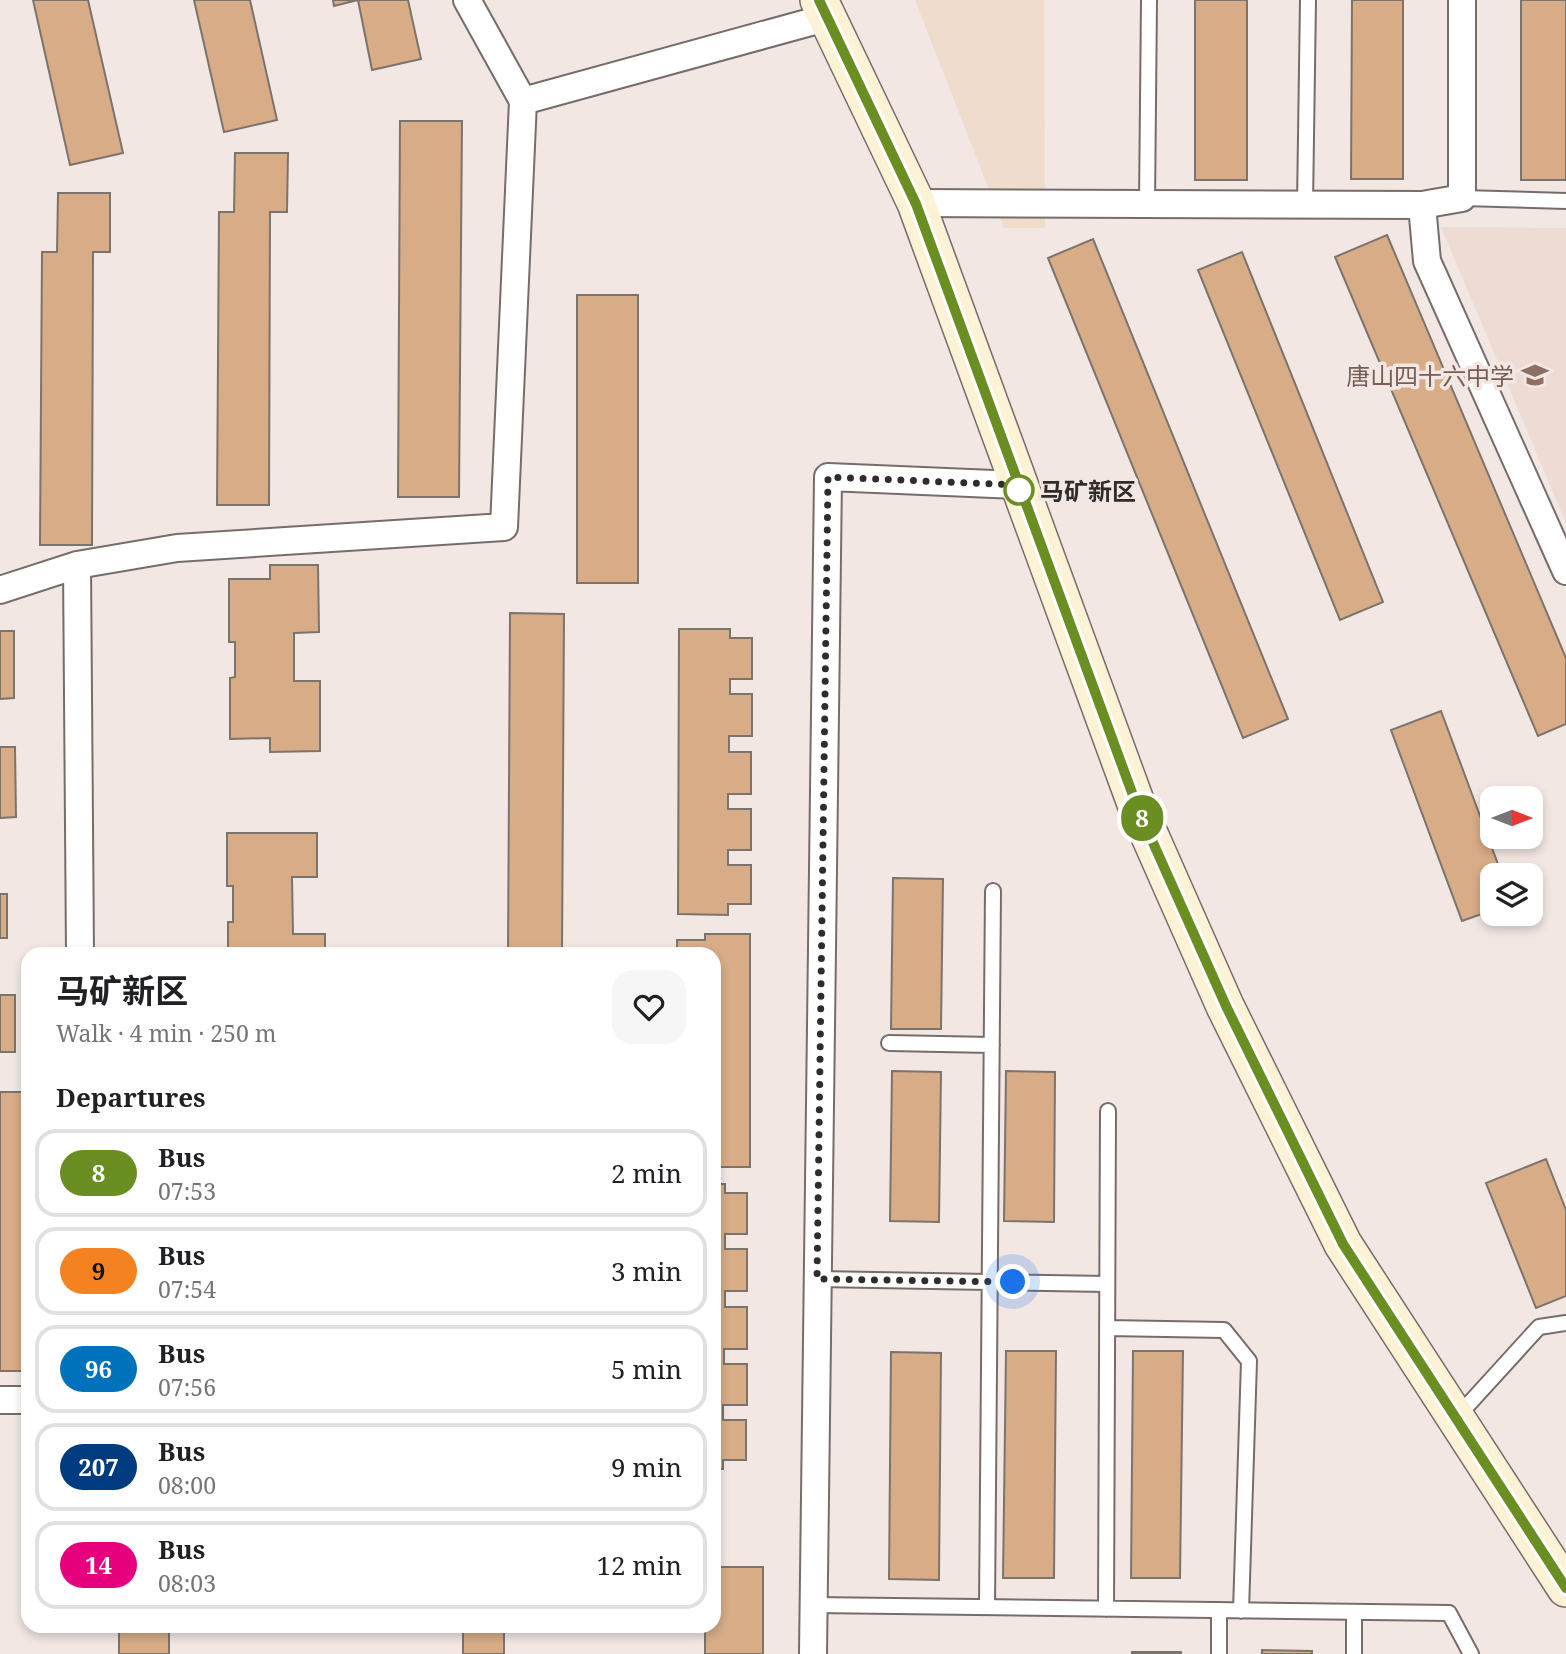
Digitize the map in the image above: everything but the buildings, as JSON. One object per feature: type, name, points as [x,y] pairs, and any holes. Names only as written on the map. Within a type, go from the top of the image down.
[{"type":"main road","points":[[824,8],[916,204],[1138,809],[1226,1006],[1343,1244],[1566,1588]]},
{"type":"street","points":[[0,590],[77,565],[177,548],[504,527],[523,101],[467,0]]},
{"type":"street","points":[[916,204],[1422,205],[1462,198],[1462,0]]},
{"type":"street","points":[[523,101],[824,8]]},
{"type":"street","points":[[1422,205],[1427,261],[1566,571]]},
{"type":"street","points":[[813,1654],[828,477],[1017,485]]},
{"type":"street","points":[[77,565],[80,947]]},
{"type":"street","points":[[0,1400],[21,1400]]},
{"type":"lane","points":[[1147,204],[1149,0]]},
{"type":"lane","points":[[1305,205],[1308,0]]},
{"type":"lane","points":[[1462,198],[1566,201]]},
{"type":"lane","points":[[986,1607],[993,891]]},
{"type":"lane","points":[[889,1043],[992,1045]]},
{"type":"lane","points":[[1106,1609],[1108,1111]]},
{"type":"lane","points":[[817,1279],[1107,1284]]},
{"type":"lane","points":[[1456,1418],[1539,1327],[1566,1324]]},
{"type":"lane","points":[[1107,1328],[1224,1330],[1249,1361],[1241,1611]]},
{"type":"lane","points":[[813,1605],[1449,1613],[1471,1654]]},
{"type":"lane","points":[[1219,1610],[1219,1654]]},
{"type":"lane","points":[[1354,1612],[1354,1654]]},
{"type":"shaded area","points":[[915,0],[1044,0],[1045,228],[1004,228]]},
{"type":"shaded area","name":"唐山四十六中学","points":[[1441,227],[1566,228],[1566,523]]},
{"type":"bus line","name":"8","points":[[819,0],[916,204],[1138,809],[1226,1006],[1343,1244],[1566,1588]]},
{"type":"place","name":"唐山四十六中学","points":[[1535,375]]},
{"type":"place","name":"马矿新区","points":[[1019,490]]},
{"type":"route","points":[[1013,1282],[817,1279],[828,477],[1017,485],[1019,490]]}]
